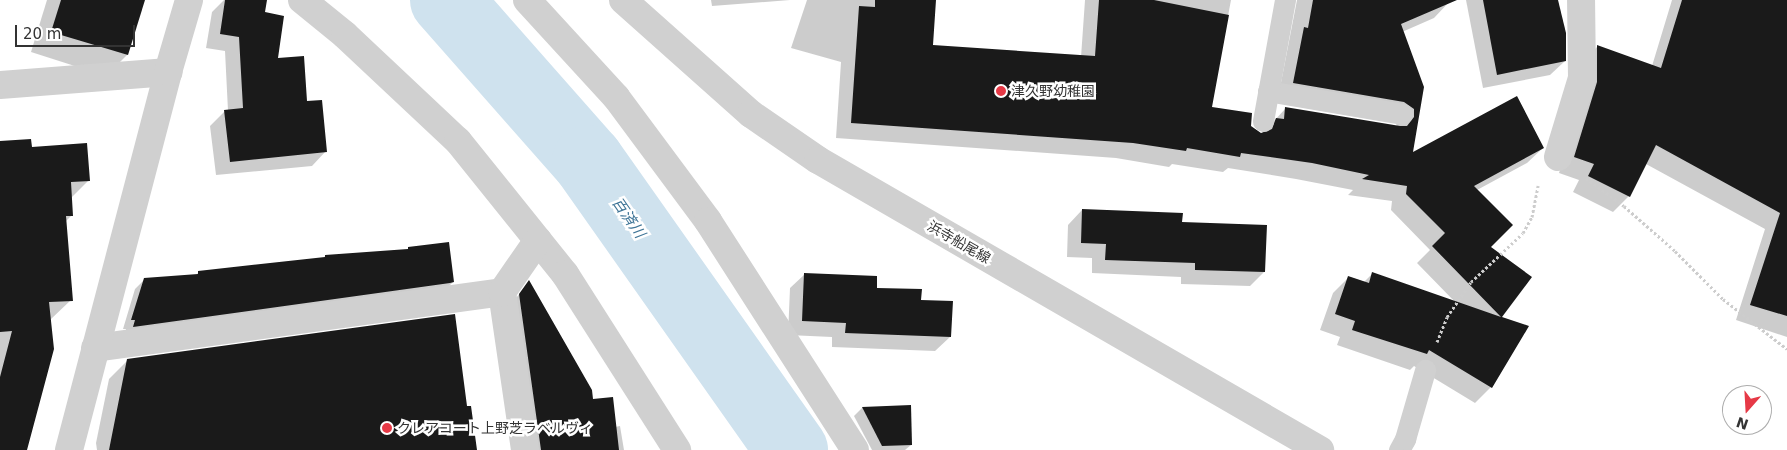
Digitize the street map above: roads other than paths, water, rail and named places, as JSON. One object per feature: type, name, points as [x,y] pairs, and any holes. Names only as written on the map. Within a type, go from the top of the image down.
[{"type":"street","points":[[69,450],[168,72],[189,0]]},
{"type":"street","points":[[302,0],[345,35],[458,141],[565,274],[677,450]]},
{"type":"street","points":[[527,0],[616,97],[708,221],[855,450]]},
{"type":"street","name":"浜寺船尾線","points":[[623,0],[751,114],[818,160],[1320,450]]},
{"type":"street","points":[[1558,157],[1582,78],[1580,0]]},
{"type":"street","points":[[0,85],[168,72]]},
{"type":"street","points":[[525,450],[502,292],[538,240]]},
{"type":"street","points":[[95,348],[502,292]]},
{"type":"lane","points":[[1263,121],[1285,0]]},
{"type":"lane","points":[[1268,92],[1402,114]]},
{"type":"lane","points":[[1399,450],[1405,439],[1426,370]]},
{"type":"waterway","name":"百済川","points":[[446,0],[588,161],[792,450]]},
{"type":"place","name":"津久野幼稚園","points":[[1001,91]]},
{"type":"place","name":"クレアコート上野芝ラベルヴィ","points":[[387,428]]}]
